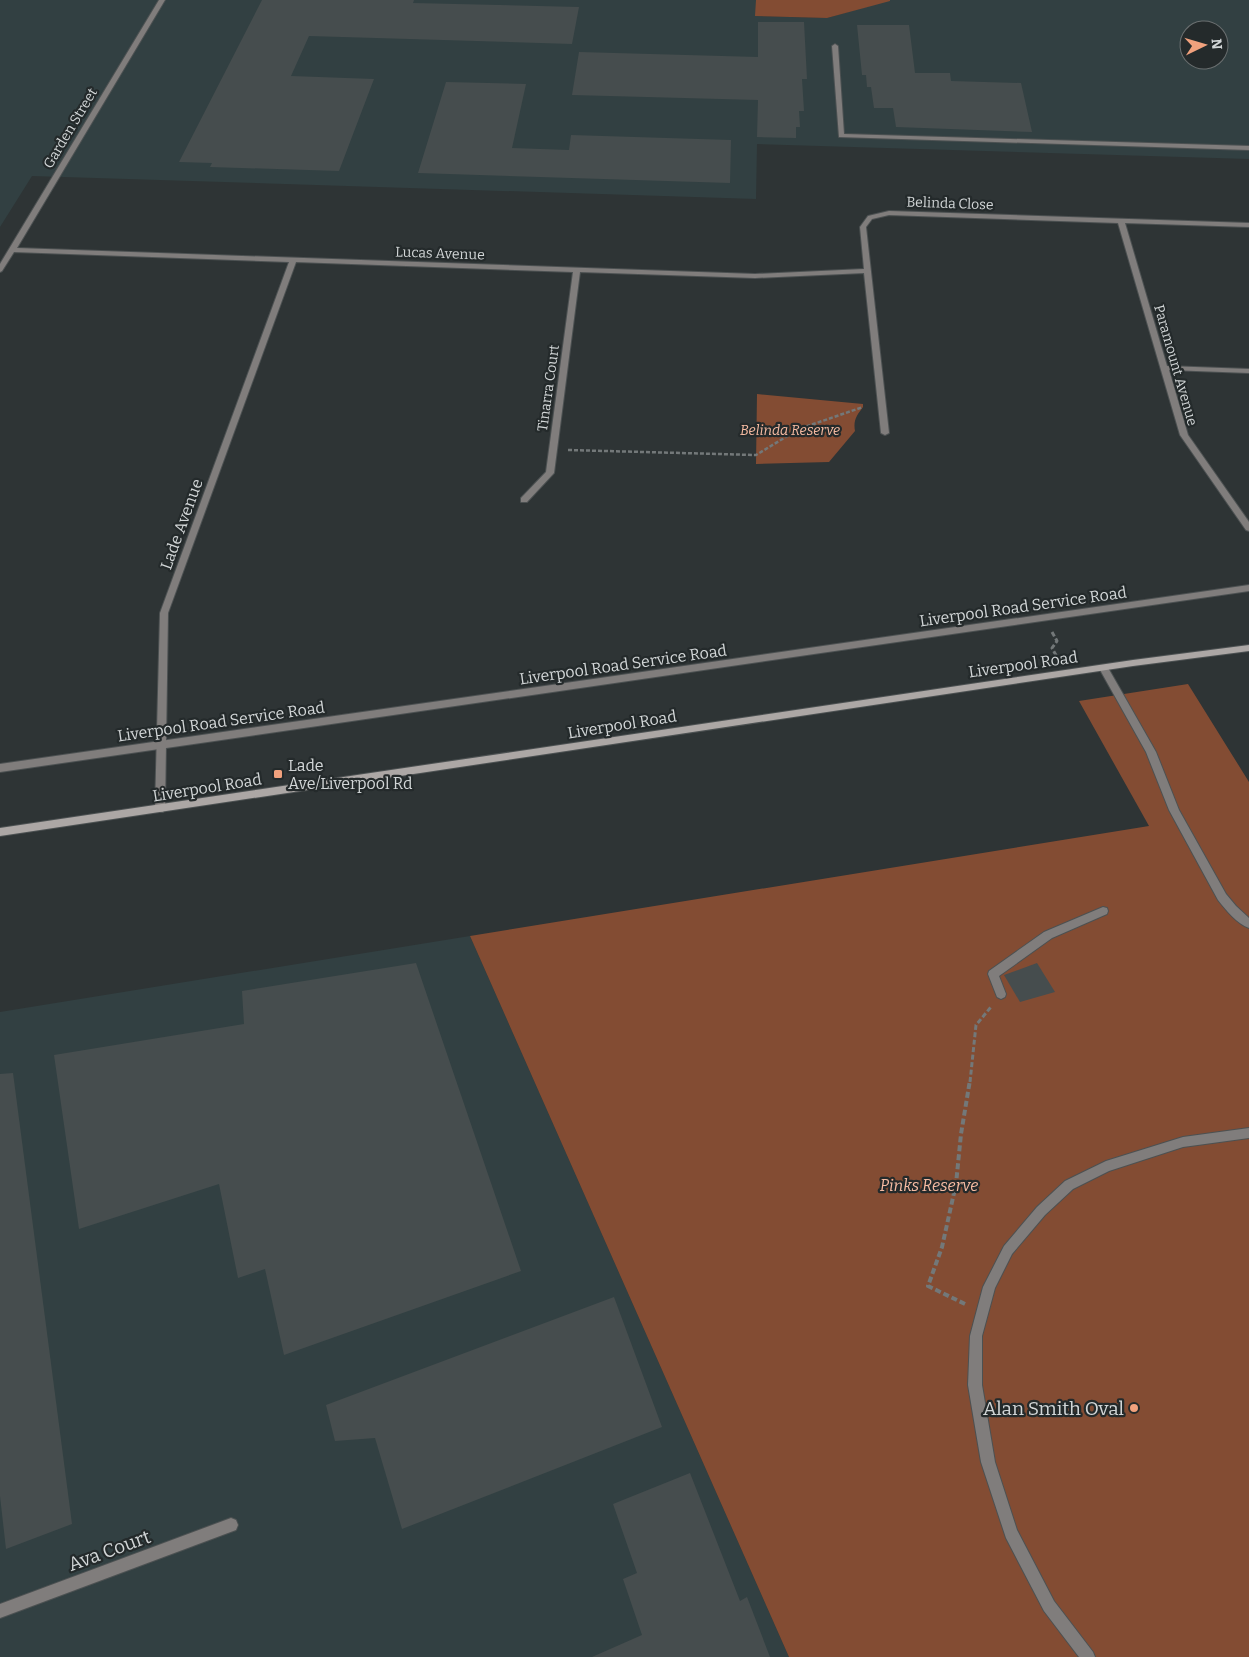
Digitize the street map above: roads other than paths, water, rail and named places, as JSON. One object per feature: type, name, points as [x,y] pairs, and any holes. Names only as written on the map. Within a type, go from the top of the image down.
[{"type":"main road","name":"Liverpool Road","points":[[0,832],[1249,648]]},
{"type":"street","name":"Garden Street","points":[[0,270],[162,0]]},
{"type":"street","points":[[835,46],[841,136],[1249,148]]},
{"type":"street","name":"Belinda Close","points":[[885,433],[863,227],[870,217],[879,214],[1249,225]]},
{"type":"street","name":"Paramount Avenue","points":[[1121,221],[1163,368],[1187,442],[1249,528]]},
{"type":"street","name":"Lucas Avenue","points":[[12,250],[754,276],[867,271]]},
{"type":"street","name":"Lade Avenue","points":[[160,809],[164,613],[293,260]]},
{"type":"street","name":"Tinarra Court","points":[[524,500],[550,473],[577,270]]},
{"type":"street","points":[[1163,368],[1249,371]]},
{"type":"street","name":"Liverpool Road Service Road","points":[[0,768],[784,657],[1249,588]]},
{"type":"street","points":[[1104,668],[1151,752],[1174,810],[1222,897],[1249,924]]},
{"type":"street","points":[[1001,994],[993,974],[1048,935],[1103,911]]},
{"type":"street","points":[[1088,1657],[1049,1606],[1015,1541],[988,1462],[975,1385],[976,1336],[989,1287],[1008,1250],[1041,1211],[1069,1185],[1106,1166],[1184,1142],[1249,1133]]},
{"type":"street","name":"Ava Court","points":[[0,1611],[232,1525]]},
{"type":"place","name":"Lade Ave/Liverpool Rd","points":[[278,774]]},
{"type":"place","name":"Alan Smith Oval","points":[[1134,1408]]},
{"type":"park label","name":"Belinda Reserve","points":[[790,430]]},
{"type":"park label","name":"Pinks Reserve","points":[[929,1185]]}]
